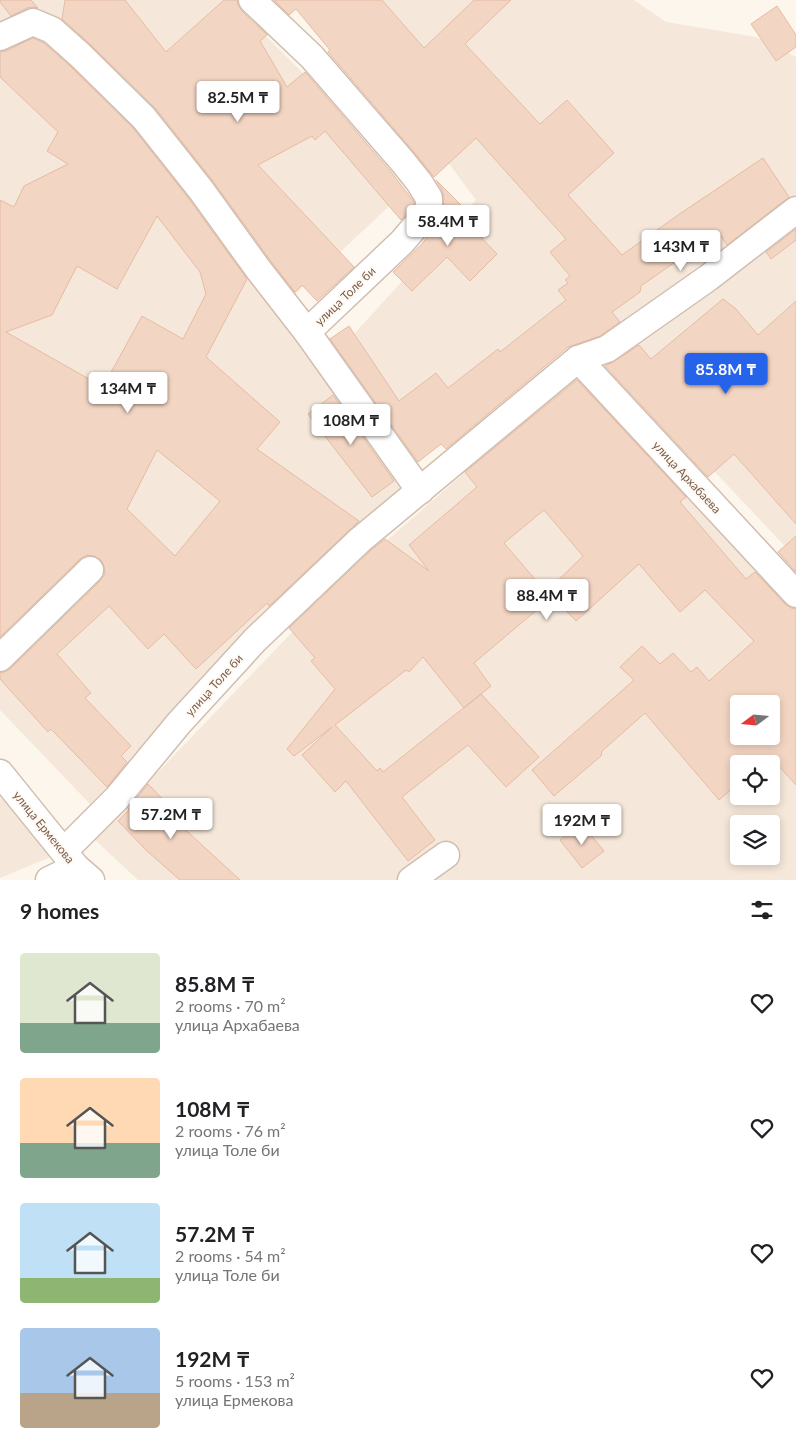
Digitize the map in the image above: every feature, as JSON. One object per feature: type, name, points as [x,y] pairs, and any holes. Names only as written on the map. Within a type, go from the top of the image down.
[{"type":"street","name":"улица Толе би","points":[[252,0],[312,57],[403,162],[429,198],[426,214],[402,242],[307,332],[420,491]]},
{"type":"street","points":[[0,37],[33,22],[52,30],[80,55],[144,118],[201,190],[258,269],[307,332]]},
{"type":"street","points":[[578,359],[607,349],[708,278],[796,210]]},
{"type":"street","name":"улица Толе би","points":[[48,880],[77,866],[117,798],[179,723],[255,640],[360,540],[578,359]]},
{"type":"street","name":"улица Архабаева","points":[[578,359],[796,594]]},
{"type":"street","points":[[0,658],[90,570]]},
{"type":"street","name":"улица Ермекова","points":[[0,773],[77,866]]},
{"type":"street","points":[[411,880],[446,855]]},
{"type":"shaded area","points":[[0,0],[230,0],[300,70],[398,198],[276,312],[403,493],[90,804],[0,710]]},
{"type":"shaded area","points":[[314,0],[634,0],[666,22],[756,37],[796,57],[796,558],[578,327],[423,445],[355,333],[476,200],[356,38]]},
{"type":"shaded area","points":[[576,375],[796,614],[796,880],[138,880],[94,839],[344,578]]},
{"type":"shaded area","points":[[0,797],[58,854],[0,878]]},
{"type":"building","points":[[0,0],[31,0],[38,8],[27,8],[11,16]]},
{"type":"building","points":[[65,0],[125,0],[166,52],[224,0],[237,0],[242,11],[267,35],[260,41],[287,87],[305,72],[391,172],[414,202],[413,206],[401,220],[325,131],[315,140],[312,136],[258,165],[354,267],[317,301],[302,285],[295,292],[213,181],[156,109],[62,19]]},
{"type":"building","points":[[274,0],[382,0],[424,48],[474,0],[511,0],[465,44],[540,124],[567,100],[614,153],[568,195],[622,255],[763,158],[789,197],[727,245],[720,235],[714,239],[712,236],[641,286],[640,292],[612,312],[620,322],[600,336],[568,347],[446,449],[441,444],[418,462],[330,339],[349,326],[399,401],[436,373],[448,388],[498,349],[500,352],[566,300],[558,290],[568,283],[565,280],[570,276],[550,252],[566,239],[476,138],[434,177],[328,52],[330,50],[296,9],[289,15]]},
{"type":"building","points":[[777,6],[796,35],[796,47],[776,61],[751,24]]},
{"type":"building","points":[[33,38],[44,43],[133,128],[189,199],[247,279],[206,357],[280,422],[257,449],[359,521],[269,606],[267,603],[196,669],[164,634],[148,649],[109,606],[57,654],[91,693],[85,698],[131,746],[121,756],[127,762],[107,787],[51,729],[48,732],[0,679],[0,673],[10,669],[105,574],[101,560],[87,555],[80,559],[0,637],[0,200],[14,207],[24,186],[68,164],[47,151],[58,132],[0,77],[0,52]],"holes":[[[157,216],[200,272],[206,294],[183,339],[142,316],[103,387],[6,332],[52,315],[77,266],[117,289]],[[157,450],[220,501],[175,556],[127,509]]]},
{"type":"building","points":[[436,180],[477,221],[471,227],[497,254],[470,281],[447,257],[412,291],[393,272],[422,244],[440,219],[444,198]]},
{"type":"building","points":[[796,229],[796,240],[771,259],[766,252]]},
{"type":"building","points":[[723,299],[736,309],[758,335],[796,301],[796,524],[734,454],[708,477],[605,366],[639,345],[651,359]]},
{"type":"building","points":[[577,380],[686,497],[680,502],[746,579],[755,572],[785,604],[796,609],[796,785],[780,767],[780,755],[730,755],[730,791],[719,800],[645,713],[602,751],[601,756],[554,796],[532,770],[634,680],[620,667],[642,646],[660,664],[673,653],[691,672],[697,667],[709,681],[754,641],[705,590],[680,612],[639,564],[576,621],[547,591],[583,556],[544,510],[504,543],[551,598],[474,663],[491,686],[481,694],[539,757],[506,787],[468,745],[402,797],[435,840],[408,861],[346,781],[335,792],[302,755],[332,727],[294,756],[287,749],[335,689],[311,661],[315,658],[289,628],[385,539],[429,571],[409,545],[477,487],[465,472]],"holes":[[[423,657],[464,708],[383,772],[380,768],[377,771],[335,725],[406,670],[409,672]]]},
{"type":"building","points":[[333,395],[394,481],[372,497],[308,414]]},
{"type":"building","points":[[796,536],[796,572],[778,552]]},
{"type":"building","points":[[148,784],[181,818],[177,822],[240,880],[180,880],[147,851],[118,821],[129,810]]},
{"type":"building","points":[[581,823],[604,851],[582,868],[560,840]]}]
